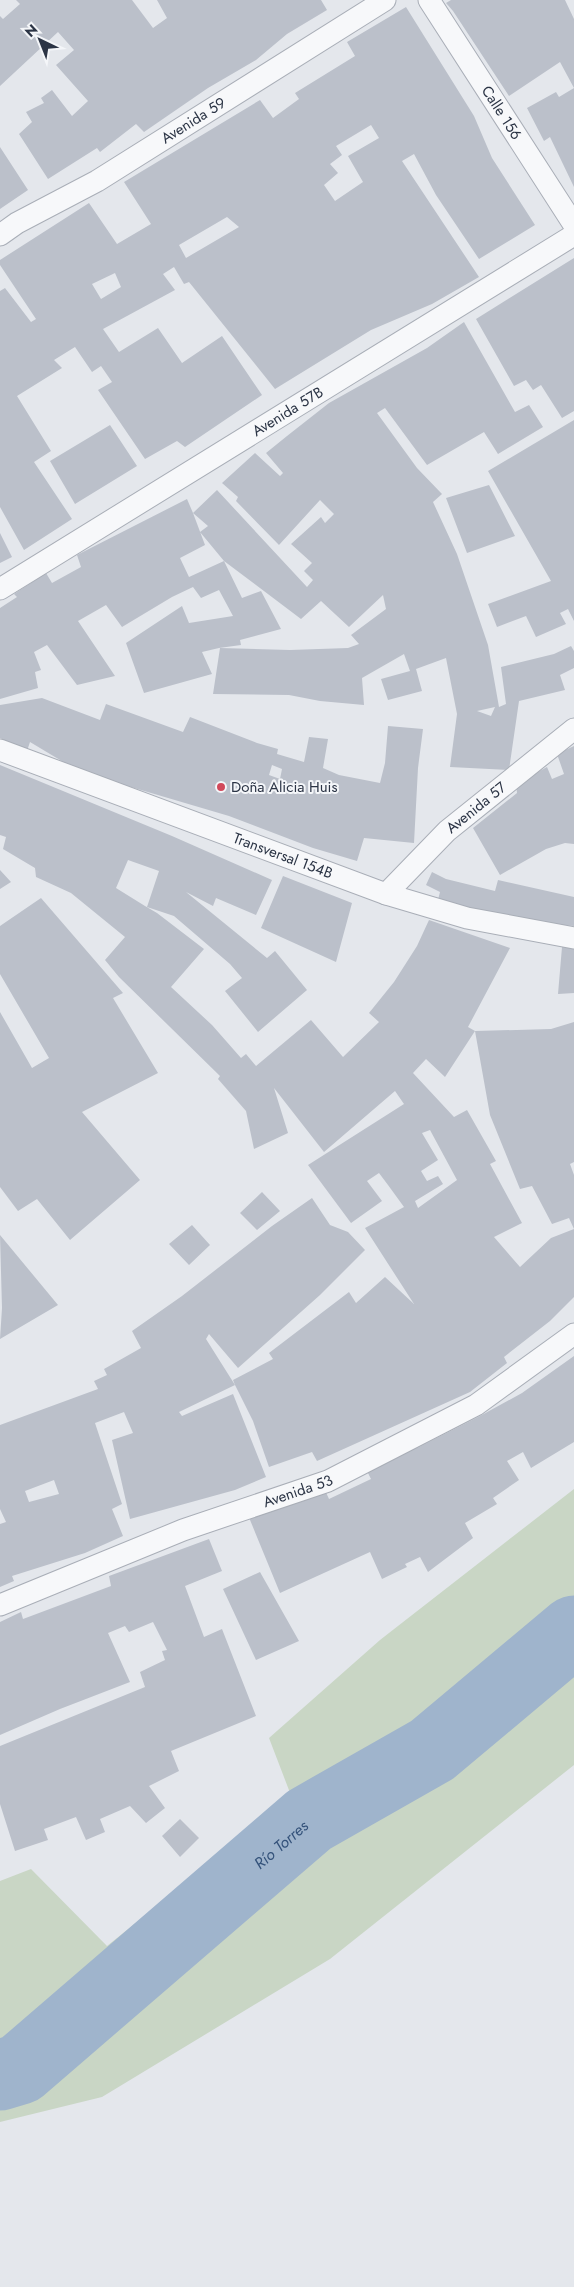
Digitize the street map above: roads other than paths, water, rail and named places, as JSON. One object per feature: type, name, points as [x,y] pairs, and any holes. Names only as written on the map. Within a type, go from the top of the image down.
[{"type":"lane","name":"Avenida 59","points":[[0,235],[17,223],[98,181],[385,0]]},
{"type":"lane","name":"Calle 156","points":[[429,0],[574,225]]},
{"type":"lane","name":"Avenida 57B","points":[[0,589],[574,235]]},
{"type":"lane","name":"Avenida 57","points":[[386,894],[447,831],[574,729]]},
{"type":"lane","name":"Transversal 154B","points":[[0,750],[386,894],[467,918],[574,938]]},
{"type":"lane","name":"Avenida 53","points":[[0,1604],[183,1530],[328,1481],[476,1405],[574,1334]]},
{"type":"waterway","name":"Río Torres","points":[[0,2075],[20,2069],[309,1820],[432,1750],[574,1631]]},
{"type":"place","name":"Doña Alicia Huis","points":[[221,787]]}]
